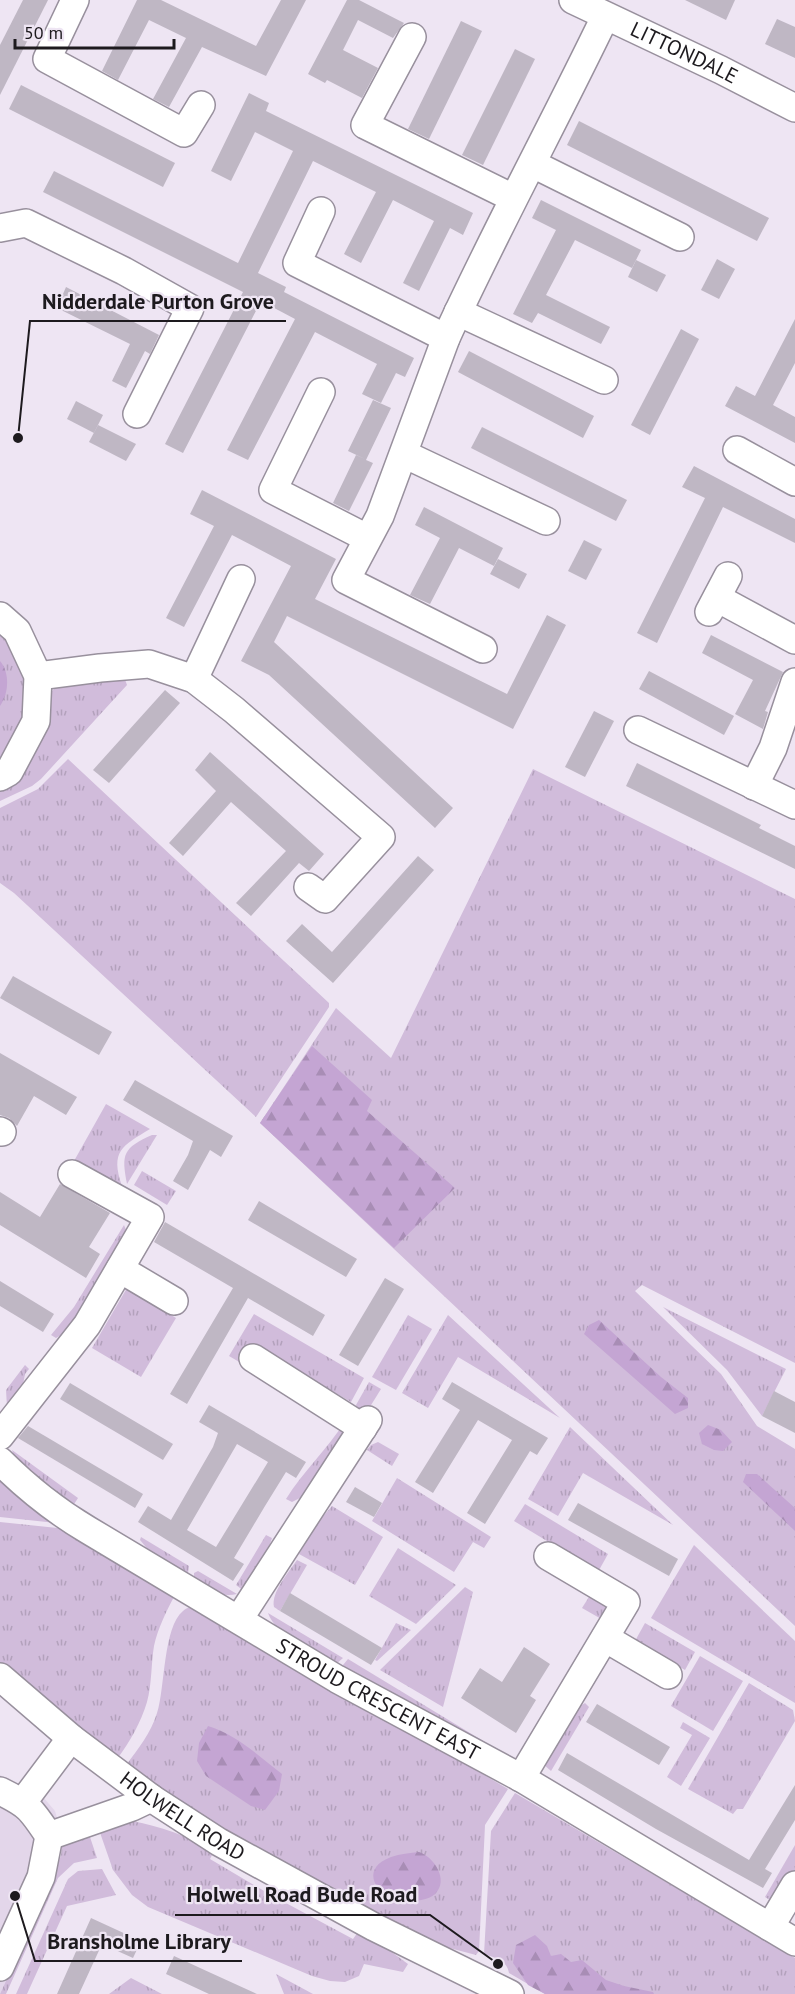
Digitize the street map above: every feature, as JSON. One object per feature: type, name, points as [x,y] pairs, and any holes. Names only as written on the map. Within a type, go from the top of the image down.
[{"type":"street","points":[[75,0],[47,58],[184,133],[201,105]]},
{"type":"street","name":"LITTONDALE","points":[[573,0],[795,108]]},
{"type":"street","points":[[483,649],[346,580],[380,516],[446,338],[513,198],[533,164],[605,17]]},
{"type":"street","points":[[412,38],[365,125],[513,198]]},
{"type":"street","points":[[533,164],[680,237]]},
{"type":"street","points":[[321,211],[297,263],[446,338]]},
{"type":"street","points":[[0,228],[26,223],[124,271],[190,308],[137,414]]},
{"type":"street","points":[[458,312],[604,380]]},
{"type":"street","points":[[321,392],[273,490],[367,538]]},
{"type":"street","points":[[736,449],[795,482]]},
{"type":"street","points":[[404,454],[546,521]]},
{"type":"street","points":[[194,679],[242,579]]},
{"type":"street","points":[[718,595],[795,640]]},
{"type":"street","points":[[0,616],[17,631],[38,676],[36,721],[9,772],[0,777]]},
{"type":"street","points":[[38,676],[149,664],[194,679],[234,710],[381,837],[325,899],[309,886]]},
{"type":"street","points":[[754,786],[772,748],[795,682]]},
{"type":"street","points":[[638,730],[795,806]]},
{"type":"street","points":[[0,1436],[87,1325],[150,1217],[72,1174]]},
{"type":"street","points":[[120,1269],[174,1301]]},
{"type":"street","points":[[239,1619],[364,1426],[253,1358]]},
{"type":"street","name":"STROUD CRESCENT EAST","points":[[0,1461],[67,1518],[337,1679],[521,1778],[795,1942]]},
{"type":"street","points":[[521,1778],[626,1602],[548,1556]]},
{"type":"street","points":[[604,1638],[668,1675]]},
{"type":"street","name":"HOLWELL ROAD","points":[[0,1677],[72,1738],[151,1798],[219,1842],[374,1927],[510,1994]]},
{"type":"street","points":[[0,1967],[41,1876],[49,1836],[33,1812],[11,1796],[72,1738]]},
{"type":"street","points":[[49,1836],[132,1807],[151,1798]]},
{"type":"street","points":[[770,1927],[795,1885]]},
{"type":"shaded area","points":[[0,1775],[43,1797],[55,1811],[63,1839],[57,1868],[0,1994]]},
{"type":"green space","points":[[0,628],[17,649],[31,699],[0,768]]},
{"type":"green space","points":[[0,661],[7,677],[7,683],[0,706]]},
{"type":"green space","points":[[123,674],[127,685],[41,779],[32,786],[0,801],[0,791],[11,782],[52,691],[56,687]]},
{"type":"green space","points":[[68,759],[329,1003],[329,1007],[256,1117],[14,893],[0,883],[0,808],[38,789]]},
{"type":"green space","points":[[533,769],[795,899],[795,1363],[642,1285],[635,1291],[721,1374],[757,1426],[795,1449],[795,1626],[260,1123],[336,1008],[391,1058]]},
{"type":"green space","points":[[312,1046],[372,1100],[367,1111],[455,1188],[394,1248],[260,1123]]},
{"type":"green space","points":[[106,1104],[150,1129],[126,1145],[118,1157],[117,1165],[122,1186],[120,1190],[74,1161]]},
{"type":"green space","points":[[152,1135],[157,1135],[127,1184],[124,1166],[126,1153],[135,1144]]},
{"type":"green space","points":[[142,1171],[176,1191],[167,1205],[134,1185]]},
{"type":"green space","points":[[124,1225],[128,1235],[70,1330],[56,1338],[51,1335],[74,1307]]},
{"type":"green space","points":[[127,1288],[176,1318],[141,1377],[92,1348]]},
{"type":"green space","points":[[663,1307],[786,1369],[762,1416],[727,1370]]},
{"type":"green space","points":[[254,1314],[364,1378],[351,1402],[252,1344],[241,1363],[229,1356]]},
{"type":"green space","points":[[408,1315],[432,1329],[396,1390],[372,1377]]},
{"type":"green space","points":[[448,1315],[560,1418],[458,1357],[428,1408],[402,1393]]},
{"type":"green space","points":[[599,1320],[661,1377],[688,1398],[688,1408],[675,1414],[584,1334],[589,1325]]},
{"type":"green space","points":[[25,1365],[29,1369],[25,1374],[22,1390],[7,1407],[6,1390]]},
{"type":"green space","points":[[369,1382],[381,1389],[368,1410],[358,1410],[356,1405]]},
{"type":"green space","points":[[345,1421],[350,1425],[306,1495],[292,1502],[286,1499],[331,1441]]},
{"type":"green space","points":[[708,1425],[721,1430],[732,1442],[723,1451],[714,1450],[702,1444],[699,1433]]},
{"type":"green space","points":[[570,1427],[673,1525],[583,1473],[558,1516],[528,1499]]},
{"type":"green space","points":[[378,1442],[399,1454],[392,1466],[367,1450]]},
{"type":"green space","points":[[12,1450],[78,1498],[71,1509],[15,1459]]},
{"type":"green space","points":[[746,1474],[757,1474],[795,1508],[795,1531],[743,1482]]},
{"type":"green space","points":[[0,1475],[56,1523],[0,1517]]},
{"type":"green space","points":[[397,1478],[491,1537],[484,1548],[473,1542],[454,1572],[372,1521]]},
{"type":"green space","points":[[525,1504],[608,1554],[598,1572],[514,1521]]},
{"type":"green space","points":[[332,1506],[383,1537],[355,1585],[299,1554],[317,1523]]},
{"type":"green space","points":[[0,1522],[67,1529],[175,1595],[156,1639],[145,1709],[135,1732],[117,1759],[0,1666]]},
{"type":"green space","points":[[266,1535],[272,1538],[269,1547],[270,1556],[244,1591],[236,1585]]},
{"type":"green space","points":[[141,1537],[189,1566],[188,1573],[184,1575],[155,1558],[140,1540]]},
{"type":"green space","points":[[694,1545],[795,1641],[795,1703],[651,1618]]},
{"type":"green space","points":[[398,1548],[456,1585],[416,1624],[369,1596]]},
{"type":"green space","points":[[297,1560],[307,1565],[280,1611],[274,1607],[275,1595],[281,1582]]},
{"type":"green space","points":[[198,1571],[237,1594],[219,1594],[205,1587],[194,1580],[194,1573]]},
{"type":"green space","points":[[465,1587],[473,1592],[443,1707],[380,1670]]},
{"type":"green space","points":[[594,1589],[608,1604],[603,1620],[582,1608]]},
{"type":"green space","points":[[196,1606],[508,1789],[485,1825],[479,1951],[476,1955],[423,1941],[291,1871],[126,1765],[148,1734],[157,1713],[168,1644],[176,1619],[186,1609]]},
{"type":"green space","points":[[268,1613],[343,1658],[335,1665],[307,1649],[279,1629]]},
{"type":"green space","points":[[396,1623],[411,1630],[377,1661],[375,1660]]},
{"type":"green space","points":[[645,1623],[695,1652],[685,1670],[635,1641]]},
{"type":"green space","points":[[700,1656],[743,1681],[713,1731],[671,1706]]},
{"type":"green space","points":[[348,1659],[513,1759],[342,1669]]},
{"type":"green space","points":[[749,1683],[793,1710],[795,1721],[743,1809],[737,1809],[733,1814],[688,1789]]},
{"type":"green space","points":[[585,1703],[589,1707],[551,1771],[543,1764],[571,1712]]},
{"type":"green space","points":[[683,1722],[710,1738],[681,1786],[667,1777],[692,1735],[680,1728]]},
{"type":"green space","points":[[208,1726],[238,1740],[282,1774],[279,1791],[265,1810],[251,1806],[206,1776],[197,1761],[199,1743]]},
{"type":"green space","points":[[515,1793],[795,1958],[795,1994],[545,1994],[509,1973],[503,1962],[484,1954],[491,1831]]},
{"type":"green space","points":[[131,1821],[174,1832],[214,1851],[210,1859],[271,1895],[353,1939],[358,1932],[378,1942],[408,1964],[403,1972],[364,1964],[359,1976],[345,1982],[330,1981],[312,1976],[148,1907],[132,1895],[113,1870],[97,1824]]},
{"type":"green space","points":[[87,1828],[97,1858],[74,1863],[58,1878],[6,1994],[0,1994],[57,1868],[63,1839]]},
{"type":"green space","points":[[795,1845],[795,1870],[777,1900],[773,1902],[765,1897]]},
{"type":"green space","points":[[419,1852],[430,1858],[438,1869],[441,1882],[439,1888],[427,1899],[393,1901],[376,1885],[374,1873],[376,1867],[391,1857]]},
{"type":"green space","points":[[102,1869],[116,1895],[67,1906],[27,1994],[16,1994],[68,1879],[78,1871]]},
{"type":"green space","points":[[535,1935],[547,1946],[551,1956],[561,1954],[571,1962],[582,1960],[606,1980],[654,1994],[545,1994],[528,1985],[513,1963],[516,1945]]},
{"type":"green space","points":[[276,1974],[313,1994],[284,1994]]},
{"type":"green space","points":[[131,1978],[162,1994],[109,1994]]},
{"type":"building","points":[[23,0],[48,0],[0,95],[0,45]]},
{"type":"building","points":[[137,0],[161,0],[256,46],[281,0],[306,0],[266,76],[202,47],[169,107],[153,99],[186,38],[149,20],[118,80],[102,71]]},
{"type":"building","points":[[347,0],[359,0],[404,23],[393,38],[358,20],[343,50],[378,68],[362,98],[327,80],[325,83],[308,74]]},
{"type":"building","points":[[685,0],[735,0],[726,20]]},
{"type":"building","points":[[777,19],[795,27],[795,58],[765,44]]},
{"type":"building","points":[[461,21],[482,31],[429,139],[408,129]]},
{"type":"building","points":[[515,49],[535,59],[483,165],[462,155]]},
{"type":"building","points":[[21,85],[175,163],[163,187],[9,109]]},
{"type":"building","points":[[249,93],[269,103],[266,111],[473,213],[463,235],[450,228],[419,291],[403,283],[434,221],[393,200],[361,263],[344,254],[376,192],[313,161],[258,273],[286,287],[284,292],[414,358],[405,377],[396,373],[381,403],[362,394],[377,364],[315,332],[248,460],[227,450],[295,319],[261,301],[183,453],[165,444],[243,292],[43,192],[54,171],[238,263],[293,151],[255,132],[231,181],[211,171]]},
{"type":"building","points":[[579,121],[769,218],[757,241],[567,145]]},
{"type":"building","points":[[541,200],[641,250],[632,268],[575,240],[546,295],[610,327],[601,344],[538,313],[532,323],[513,314],[556,230],[532,218]]},
{"type":"building","points":[[717,259],[735,269],[719,299],[701,290]]},
{"type":"building","points":[[636,260],[666,275],[657,292],[628,277]]},
{"type":"building","points":[[66,287],[159,335],[150,354],[145,351],[126,388],[112,381],[130,344],[57,308]]},
{"type":"building","points":[[795,319],[795,363],[773,405],[795,417],[795,443],[725,406],[736,386],[755,396]]},
{"type":"building","points":[[681,329],[699,339],[650,435],[631,425]]},
{"type":"building","points":[[469,351],[594,416],[583,438],[458,372]]},
{"type":"building","points":[[373,400],[391,408],[366,460],[373,463],[349,511],[333,503],[356,455],[365,459],[348,451]]},
{"type":"building","points":[[76,401],[103,415],[94,433],[67,419]]},
{"type":"building","points":[[98,425],[136,444],[126,461],[89,442]]},
{"type":"building","points":[[482,427],[627,500],[616,521],[471,448]]},
{"type":"building","points":[[694,466],[795,519],[795,543],[723,507],[657,643],[637,633],[705,498],[682,487]]},
{"type":"building","points":[[202,490],[336,559],[315,599],[507,694],[547,615],[566,625],[513,729],[287,616],[274,642],[453,808],[435,828],[269,675],[241,661],[291,566],[232,535],[184,627],[166,618],[214,526],[190,514]]},
{"type":"building","points":[[424,507],[503,548],[494,566],[459,548],[430,604],[410,595],[440,538],[415,525]]},
{"type":"building","points":[[584,540],[602,549],[586,580],[568,571]]},
{"type":"building","points":[[498,559],[527,574],[519,589],[490,574]]},
{"type":"building","points":[[711,635],[783,672],[765,711],[768,712],[763,729],[735,714],[753,680],[702,653]]},
{"type":"building","points":[[649,671],[734,716],[724,735],[639,689]]},
{"type":"building","points":[[165,690],[180,703],[109,783],[93,770]]},
{"type":"building","points":[[594,711],[614,721],[585,777],[565,767]]},
{"type":"building","points":[[210,752],[324,854],[309,871],[299,863],[251,916],[236,903],[286,851],[231,802],[183,856],[169,843],[216,791],[195,770]]},
{"type":"building","points":[[637,763],[761,825],[759,828],[795,846],[795,869],[626,786]]},
{"type":"building","points":[[418,856],[434,870],[333,983],[286,941],[302,924],[332,952]]},
{"type":"building","points":[[13,976],[112,1032],[99,1055],[0,998]]},
{"type":"building","points":[[0,1053],[77,1097],[66,1115],[34,1096],[17,1126],[9,1118],[0,1115]]},
{"type":"building","points":[[135,1080],[233,1136],[221,1157],[210,1150],[188,1190],[173,1181],[193,1141],[123,1100]]},
{"type":"building","points":[[60,1184],[110,1213],[89,1247],[100,1254],[86,1278],[0,1225],[0,1192],[40,1217]]},
{"type":"building","points":[[259,1201],[357,1259],[346,1277],[248,1220]]},
{"type":"building","points":[[165,1222],[325,1315],[313,1336],[248,1298],[187,1404],[170,1394],[233,1288],[154,1242]]},
{"type":"building","points":[[385,1278],[404,1289],[358,1366],[339,1355]]},
{"type":"building","points":[[0,1281],[54,1314],[43,1332],[0,1306]]},
{"type":"building","points":[[452,1382],[548,1438],[537,1455],[530,1451],[485,1524],[467,1513],[512,1440],[478,1420],[433,1493],[415,1482],[460,1410],[442,1399]]},
{"type":"building","points":[[70,1383],[173,1444],[163,1460],[60,1399]]},
{"type":"building","points":[[774,1391],[795,1402],[795,1433],[762,1416]]},
{"type":"building","points":[[209,1405],[306,1462],[296,1478],[286,1472],[265,1506],[234,1558],[244,1564],[233,1581],[138,1522],[148,1506],[171,1520],[213,1447],[218,1433],[199,1422]],"holes":[[[237,1444],[268,1462],[216,1547],[187,1530]]]},
{"type":"building","points":[[28,1426],[143,1494],[135,1508],[18,1438]]},
{"type":"building","points":[[355,1487],[382,1503],[374,1517],[346,1502]]},
{"type":"building","points":[[578,1503],[678,1559],[669,1576],[568,1520]]},
{"type":"building","points":[[290,1593],[382,1648],[371,1665],[280,1611]]},
{"type":"building","points":[[524,1647],[550,1664],[530,1696],[536,1700],[516,1733],[461,1698],[480,1668],[502,1682]]},
{"type":"building","points":[[597,1704],[670,1747],[659,1765],[586,1722]]},
{"type":"building","points":[[567,1753],[749,1860],[795,1785],[795,1820],[765,1869],[772,1873],[763,1888],[656,1829],[558,1770]]},
{"type":"building","points":[[91,1918],[141,1941],[133,1958],[102,1944],[79,1994],[57,1994]]},
{"type":"building","points":[[174,1956],[257,1994],[209,1994],[166,1974]]},
{"type":"place","name":"Nidderdale Purton Grove","points":[[18,438]]},
{"type":"place","name":"Bransholme Library","points":[[15,1896]]},
{"type":"place","name":"Holwell Road Bude Road","points":[[498,1964]]}]
